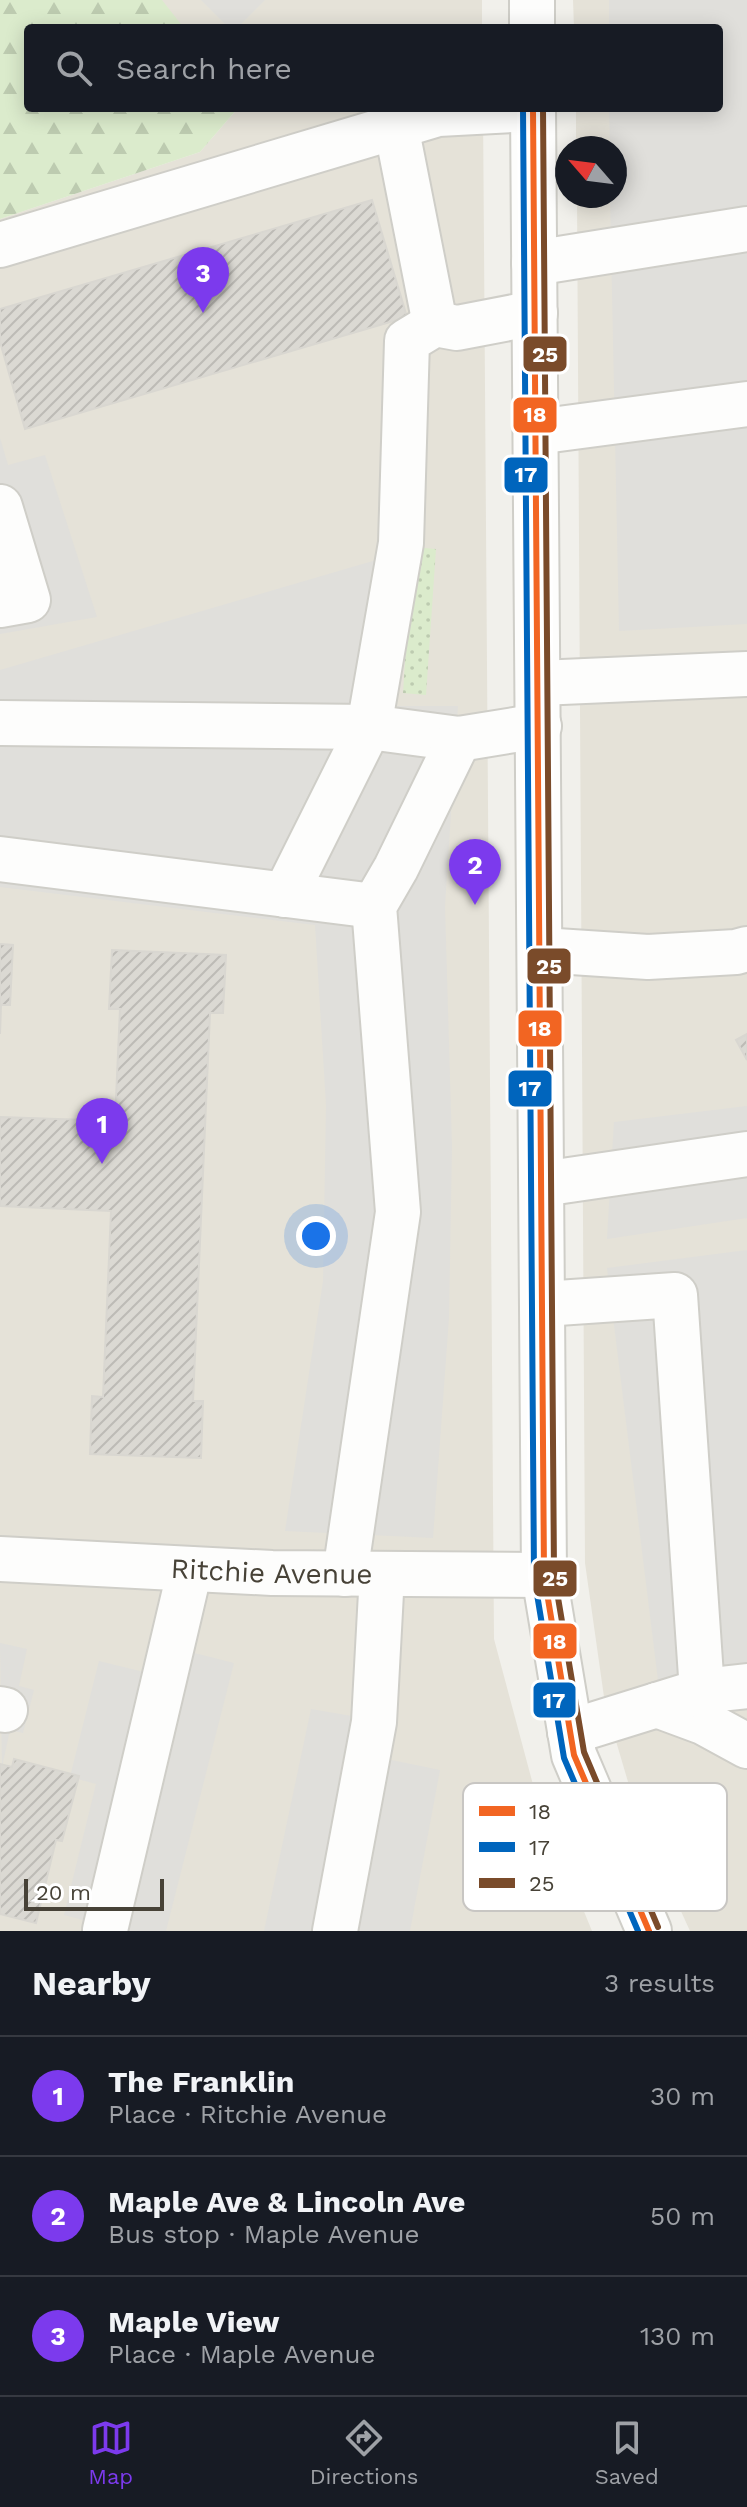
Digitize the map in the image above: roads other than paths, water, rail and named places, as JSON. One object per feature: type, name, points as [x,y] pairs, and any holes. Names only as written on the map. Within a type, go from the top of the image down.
[{"type":"street","points":[[532,0],[532,24]]},
{"type":"street","points":[[0,245],[438,114],[470,112]]},
{"type":"street","points":[[533,112],[544,1575],[574,1755],[586,1783]]},
{"type":"street","points":[[396,126],[435,324]]},
{"type":"street","points":[[534,263],[747,229]]},
{"type":"street","points":[[285,895],[369,727],[401,543],[407,341],[435,324],[457,328],[535,313]]},
{"type":"street","points":[[536,432],[747,404]]},
{"type":"street","points":[[0,507],[28,600],[0,605]]},
{"type":"street","points":[[0,723],[369,727],[459,739],[539,704],[747,674]]},
{"type":"street","points":[[335,1931],[374,1722],[364,1574],[398,1212],[374,906],[459,739]]},
{"type":"street","points":[[0,859],[374,906]]},
{"type":"street","points":[[541,950],[648,957],[747,949]]},
{"type":"street","points":[[542,1184],[747,1154]]},
{"type":"street","points":[[543,1304],[675,1295],[702,1691]]},
{"type":"street","name":"Ritchie Avenue","points":[[0,1559],[190,1569],[544,1575]]},
{"type":"street","points":[[105,1930],[190,1569]]},
{"type":"street","points":[[570,1732],[702,1691],[747,1686]]},
{"type":"street","points":[[657,1705],[703,1722],[747,1746]]},
{"type":"street","points":[[640,1911],[649,1931]]},
{"type":"place","name":"Maple View","points":[[203,313]]},
{"type":"place","name":"Maple Ave & Lincoln Ave","points":[[475,905]]},
{"type":"place","name":"The Franklin","points":[[102,1164]]}]
